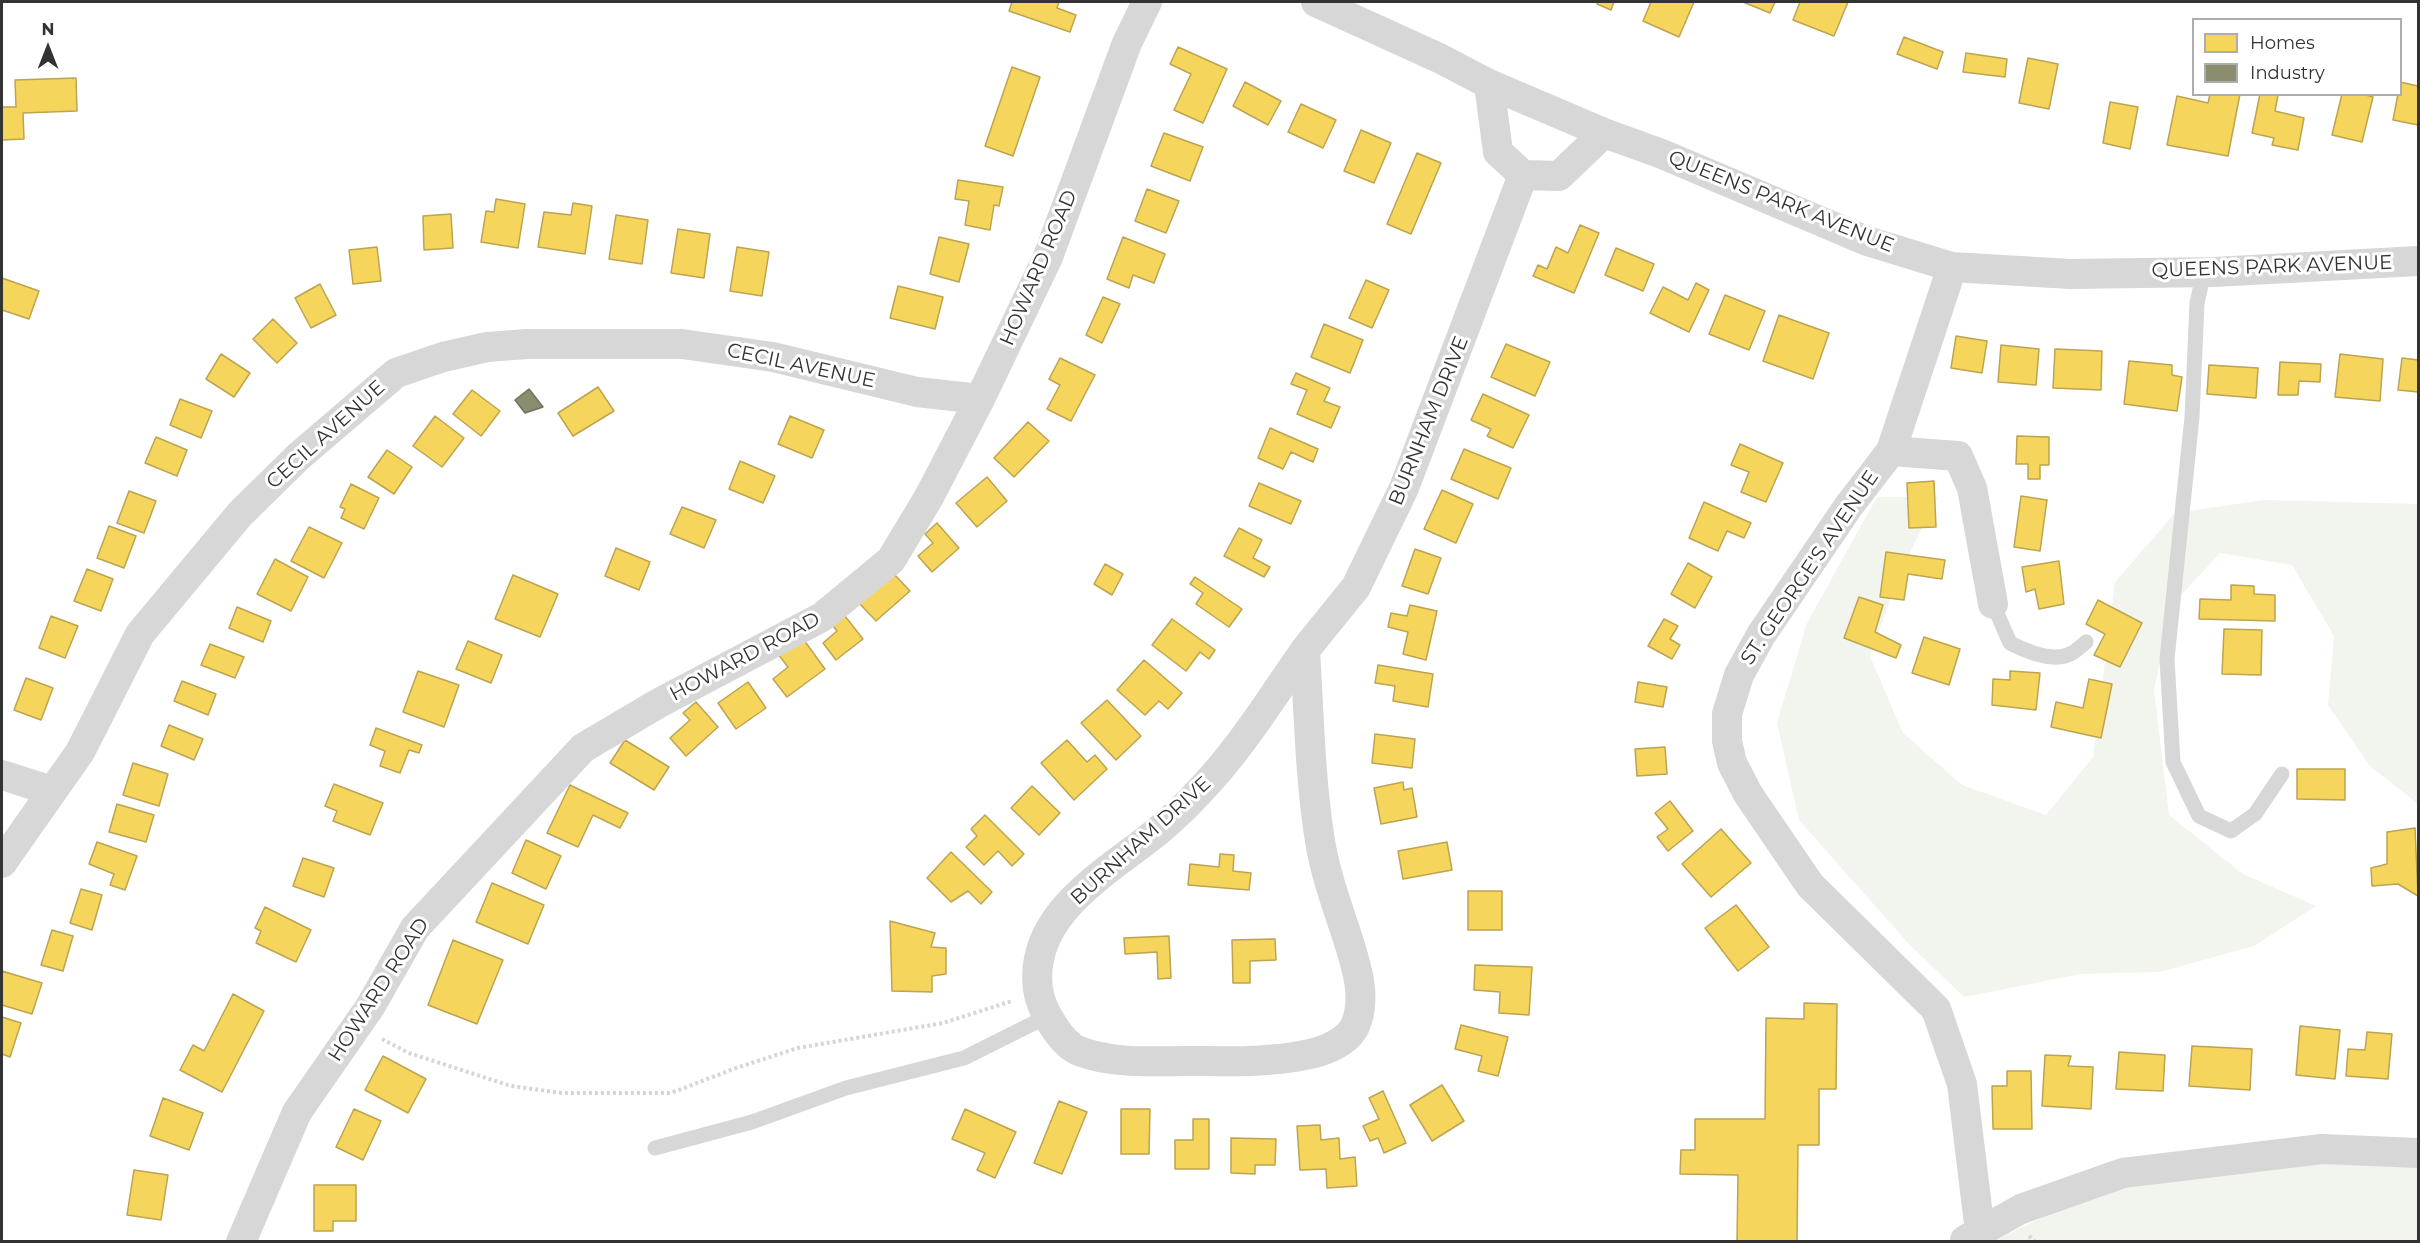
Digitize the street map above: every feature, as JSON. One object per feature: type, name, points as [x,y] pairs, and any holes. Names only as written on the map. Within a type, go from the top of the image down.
[{"type":"street","name":"HOWARD ROAD","points":[[241,1242],[297,1112],[370,1008],[415,928],[583,748],[659,703],[822,617],[891,560],[929,497],[980,399],[1048,257],[1127,43],[1147,2]]},
{"type":"street","name":"QUEENS PARK AVENUE","points":[[1316,2],[1439,58],[1489,84],[1604,133],[1662,154],[1866,241],[1952,267],[2070,274],[2204,272],[2418,261]]},
{"type":"street","points":[[1489,84],[1498,152],[1523,175],[1559,176],[1604,133]]},
{"type":"street","name":"BURNHAM DRIVE","points":[[1043,1004],[1037,972],[1041,949],[1053,922],[1078,894],[1108,867],[1146,841],[1198,794],[1235,749],[1305,650],[1356,587],[1404,488],[1523,175]]},
{"type":"street","name":"ST. GEORGE'S AVENUE","points":[[1952,267],[1891,451],[1848,507],[1761,635],[1739,675],[1727,714],[1727,741],[1732,763],[1748,794],[1810,885],[1936,1009],[1962,1083],[1971,1237]]},
{"type":"street","name":"CECIL AVENUE","points":[[2,863],[80,752],[140,634],[240,514],[322,435],[396,373],[444,357],[487,347],[527,344],[682,344],[773,357],[917,392],[980,399]]},
{"type":"street","points":[[1891,451],[1958,456],[1972,488],[1993,604]]},
{"type":"street","points":[[1043,1004],[1053,1027],[1077,1051],[1122,1061],[1267,1060],[1307,1055],[1336,1045],[1354,1028],[1361,1000],[1356,964],[1320,843],[1305,650]]},
{"type":"street","points":[[2,775],[52,791]]},
{"type":"street","points":[[1971,1237],[2020,1209],[2123,1173],[2322,1149],[2418,1150]]},
{"type":"lane","points":[[2204,272],[2197,303],[2192,417],[2167,659],[2172,762],[2199,816],[2231,831],[2255,814],[2282,774]]},
{"type":"lane","points":[[1993,604],[2010,643],[2031,654],[2070,655],[2086,642]]},
{"type":"lane","points":[[655,1148],[752,1122],[846,1088],[964,1059],[1043,1004]]},
{"type":"path","points":[[357,1026],[409,1053],[511,1086],[562,1093],[671,1093],[736,1068],[798,1048],[1043,1004]]},
{"type":"shaded area","points":[[1877,497],[1938,497],[1901,570],[1870,656],[1903,733],[1962,785],[2046,815],[2093,757],[2115,582],[2175,513],[2264,500],[2418,504],[2418,804],[2370,766],[2328,705],[2334,636],[2292,565],[2220,553],[2173,604],[2154,690],[2169,815],[2243,874],[2316,906],[2254,946],[2160,972],[2080,974],[1964,997],[1908,943],[1799,820],[1777,723],[1807,623]]},
{"type":"shaded area","points":[[2319,1161],[2418,1163],[2418,1241],[1991,1242],[2094,1193]]},
{"type":"building: Homes","points":[[1012,2],[1059,2],[1057,8],[1076,15],[1070,32],[1009,11]]},
{"type":"building: Homes","points":[[1598,2],[1614,2],[1611,10],[1597,4]]},
{"type":"building: Homes","points":[[1651,2],[1694,2],[1679,37],[1643,21]]},
{"type":"building: Homes","points":[[1743,2],[1775,2],[1770,13]]},
{"type":"building: Homes","points":[[1800,2],[1848,2],[1834,36],[1793,20]]},
{"type":"building: Homes","points":[[1904,37],[1943,52],[1937,69],[1897,54]]},
{"type":"building: Homes","points":[[1178,47],[1227,69],[1203,123],[1174,110],[1191,74],[1170,64]]},
{"type":"building: Homes","points":[[1966,53],[2007,59],[2005,77],[1963,72]]},
{"type":"building: Homes","points":[[2028,58],[2058,64],[2049,109],[2019,103]]},
{"type":"building: Homes","points":[[1012,67],[1040,77],[1013,156],[985,146]]},
{"type":"building: Homes","points":[[76,78],[77,111],[23,113],[24,139],[2,140],[2,107],[16,107],[15,80]]},
{"type":"building: Homes","points":[[1245,82],[1281,101],[1268,125],[1233,106]]},
{"type":"building: Homes","points":[[2402,82],[2418,86],[2418,125],[2393,120],[2398,96],[2402,96]]},
{"type":"building: Homes","points":[[2177,96],[2208,103],[2210,96],[2240,96],[2228,156],[2167,145]]},
{"type":"building: Homes","points":[[2260,96],[2278,96],[2275,111],[2304,118],[2298,150],[2272,145],[2274,138],[2252,133]]},
{"type":"building: Homes","points":[[2342,96],[2373,97],[2362,142],[2332,135]]},
{"type":"building: Homes","points":[[2110,102],[2138,107],[2130,149],[2103,143]]},
{"type":"building: Homes","points":[[1301,104],[1336,120],[1323,148],[1288,132]]},
{"type":"building: Homes","points":[[1361,130],[1391,143],[1374,183],[1344,171]]},
{"type":"building: Homes","points":[[1164,133],[1203,147],[1190,181],[1151,166]]},
{"type":"building: Homes","points":[[1417,153],[1441,163],[1411,234],[1387,224]]},
{"type":"building: Homes","points":[[958,180],[1003,187],[999,206],[994,205],[990,230],[965,225],[969,201],[955,199]]},
{"type":"building: Homes","points":[[1147,189],[1179,201],[1166,233],[1135,221]]},
{"type":"building: Homes","points":[[496,199],[525,204],[518,248],[481,242],[486,211],[494,212]]},
{"type":"building: Homes","points":[[573,203],[592,206],[585,254],[538,247],[544,212],[571,215]]},
{"type":"building: Homes","points":[[451,214],[453,248],[424,250],[423,216]]},
{"type":"building: Homes","points":[[616,215],[648,220],[642,264],[609,259]]},
{"type":"building: Homes","points":[[1580,225],[1599,233],[1574,293],[1533,276],[1538,265],[1547,269],[1556,247],[1568,253]]},
{"type":"building: Homes","points":[[678,229],[710,234],[704,278],[671,273]]},
{"type":"building: Homes","points":[[939,237],[969,244],[959,282],[930,274]]},
{"type":"building: Homes","points":[[1123,237],[1165,254],[1154,283],[1133,275],[1129,288],[1107,279]]},
{"type":"building: Homes","points":[[377,247],[381,281],[353,284],[349,250]]},
{"type":"building: Homes","points":[[737,247],[769,252],[762,296],[730,291]]},
{"type":"building: Homes","points":[[1616,248],[1654,264],[1643,291],[1605,275]]},
{"type":"building: Homes","points":[[2,278],[39,291],[29,319],[2,310]]},
{"type":"building: Homes","points":[[1366,280],[1389,290],[1372,328],[1349,318]]},
{"type":"building: Homes","points":[[1696,283],[1709,290],[1689,332],[1650,313],[1663,287],[1688,300]]},
{"type":"building: Homes","points":[[320,284],[336,315],[311,328],[295,298]]},
{"type":"building: Homes","points":[[898,286],[943,297],[935,329],[890,318]]},
{"type":"building: Homes","points":[[1725,295],[1765,311],[1749,350],[1709,334]]},
{"type":"building: Homes","points":[[1103,297],[1120,304],[1102,343],[1086,335]]},
{"type":"building: Homes","points":[[1779,315],[1829,333],[1813,379],[1763,361]]},
{"type":"building: Homes","points":[[273,319],[297,343],[277,363],[253,339]]},
{"type":"building: Homes","points":[[1324,324],[1363,340],[1350,373],[1311,357]]},
{"type":"building: Homes","points":[[1956,336],[1987,341],[1982,373],[1951,368]]},
{"type":"building: Homes","points":[[1506,344],[1550,362],[1535,396],[1491,377]]},
{"type":"building: Homes","points":[[2001,345],[2039,349],[2036,385],[1998,382]]},
{"type":"building: Homes","points":[[2055,349],[2102,351],[2101,390],[2053,388]]},
{"type":"building: Homes","points":[[221,354],[250,373],[234,397],[206,379]]},
{"type":"building: Homes","points":[[2340,354],[2383,359],[2380,401],[2335,397]]},
{"type":"building: Homes","points":[[1060,358],[1095,375],[1071,421],[1047,409],[1060,385],[1049,379]]},
{"type":"building: Homes","points":[[2402,358],[2418,360],[2418,392],[2398,390]]},
{"type":"building: Homes","points":[[2129,361],[2172,365],[2172,375],[2182,377],[2177,411],[2124,404]]},
{"type":"building: Homes","points":[[2280,362],[2321,364],[2320,382],[2299,381],[2298,395],[2278,395]]},
{"type":"building: Homes","points":[[2209,365],[2258,368],[2256,398],[2207,394]]},
{"type":"building: Homes","points":[[1296,373],[1330,388],[1324,401],[1340,407],[1331,428],[1297,414],[1307,390],[1291,384]]},
{"type":"building: Homes","points":[[598,387],[614,411],[573,436],[558,413]]},
{"type":"building: Homes","points":[[472,390],[500,411],[481,436],[453,414]]},
{"type":"building: Homes","points":[[1483,394],[1529,415],[1513,448],[1487,436],[1491,429],[1471,420]]},
{"type":"building: Homes","points":[[180,399],[212,411],[201,438],[170,425]]},
{"type":"building: Homes","points":[[435,416],[464,438],[442,467],[413,446]]},
{"type":"building: Homes","points":[[790,416],[824,430],[812,458],[778,444]]},
{"type":"building: Homes","points":[[1028,422],[1049,441],[1014,477],[994,458]]},
{"type":"building: Homes","points":[[1270,428],[1318,449],[1313,462],[1291,452],[1283,469],[1258,458]]},
{"type":"building: Homes","points":[[2017,436],[2049,437],[2049,465],[2040,465],[2040,479],[2028,479],[2028,464],[2016,464]]},
{"type":"building: Homes","points":[[156,437],[187,450],[177,476],[145,463]]},
{"type":"building: Homes","points":[[1740,444],[1783,463],[1766,502],[1741,492],[1749,472],[1731,465]]},
{"type":"building: Homes","points":[[1464,449],[1511,468],[1498,499],[1451,479]]},
{"type":"building: Homes","points":[[387,450],[412,467],[394,494],[368,477]]},
{"type":"building: Homes","points":[[740,461],[775,476],[763,503],[729,489]]},
{"type":"building: Homes","points":[[987,477],[1007,501],[977,527],[956,503]]},
{"type":"building: Homes","points":[[1934,481],[1936,527],[1909,528],[1907,483]]},
{"type":"building: Homes","points":[[1259,483],[1301,501],[1291,524],[1249,506]]},
{"type":"building: Homes","points":[[351,484],[379,498],[364,529],[341,518],[345,509],[340,507]]},
{"type":"building: Homes","points":[[1442,490],[1473,504],[1456,543],[1424,529]]},
{"type":"building: Homes","points":[[129,491],[156,501],[144,533],[117,523]]},
{"type":"building: Homes","points":[[2021,496],[2047,500],[2040,551],[2014,547]]},
{"type":"building: Homes","points":[[1704,502],[1751,523],[1744,538],[1727,531],[1718,551],[1689,538]]},
{"type":"building: Homes","points":[[682,507],[716,520],[704,548],[670,534]]},
{"type":"building: Homes","points":[[937,523],[959,548],[932,572],[918,556],[933,543],[925,534]]},
{"type":"building: Homes","points":[[109,526],[136,536],[124,568],[97,558]]},
{"type":"building: Homes","points":[[309,527],[342,543],[324,578],[291,561]]},
{"type":"building: Homes","points":[[1239,528],[1262,540],[1253,558],[1270,567],[1264,577],[1224,556]]},
{"type":"building: Homes","points":[[616,548],[650,562],[639,590],[605,576]]},
{"type":"building: Homes","points":[[1415,549],[1441,558],[1428,594],[1402,586]]},
{"type":"building: Homes","points":[[1886,552],[1945,560],[1942,579],[1908,574],[1904,600],[1880,597]]},
{"type":"building: Homes","points":[[275,559],[308,577],[291,611],[257,594]]},
{"type":"building: Homes","points":[[2059,561],[2064,604],[2039,609],[2035,589],[2026,592],[2022,567]]},
{"type":"building: Homes","points":[[1688,563],[1712,577],[1695,608],[1671,594]]},
{"type":"building: Homes","points":[[1105,564],[1123,574],[1112,595],[1094,584]]},
{"type":"building: Homes","points":[[87,569],[113,579],[101,611],[74,601]]},
{"type":"building: Homes","points":[[893,573],[910,591],[876,621],[859,603]]},
{"type":"building: Homes","points":[[513,575],[558,594],[540,637],[495,619]]},
{"type":"building: Homes","points":[[1195,577],[1242,609],[1229,627],[1196,604],[1203,593],[1190,584]]},
{"type":"building: Homes","points":[[2231,585],[2254,586],[2254,594],[2275,595],[2275,621],[2199,619],[2200,599],[2231,600]]},
{"type":"building: Homes","points":[[1859,597],[1883,605],[1875,632],[1901,645],[1896,658],[1844,638]]},
{"type":"building: Homes","points":[[2098,600],[2142,623],[2120,667],[2094,655],[2105,634],[2086,624]]},
{"type":"building: Homes","points":[[1410,605],[1437,611],[1426,660],[1403,654],[1408,632],[1388,627],[1391,613],[1407,616]]},
{"type":"building: Homes","points":[[237,607],[271,621],[263,642],[229,628]]},
{"type":"building: Homes","points":[[841,611],[863,639],[836,660],[823,643],[837,631],[829,620]]},
{"type":"building: Homes","points":[[51,616],[78,626],[65,658],[39,648]]},
{"type":"building: Homes","points":[[1172,619],[1215,650],[1209,659],[1200,652],[1186,671],[1152,645]]},
{"type":"building: Homes","points":[[1664,619],[1678,626],[1670,639],[1680,645],[1672,659],[1648,646]]},
{"type":"building: Homes","points":[[2224,629],[2262,630],[2261,675],[2222,674]]},
{"type":"building: Homes","points":[[801,636],[825,669],[787,697],[773,679],[788,667],[778,654]]},
{"type":"building: Homes","points":[[1924,637],[1960,649],[1949,685],[1912,673]]},
{"type":"building: Homes","points":[[468,641],[502,655],[491,683],[456,669]]},
{"type":"building: Homes","points":[[210,644],[244,657],[235,678],[201,665]]},
{"type":"building: Homes","points":[[1144,660],[1182,693],[1168,709],[1159,701],[1145,715],[1117,690]]},
{"type":"building: Homes","points":[[1378,665],[1433,674],[1428,707],[1393,701],[1395,686],[1375,683]]},
{"type":"building: Homes","points":[[418,671],[459,685],[444,727],[403,712]]},
{"type":"building: Homes","points":[[2010,671],[2040,673],[2036,710],[1992,705],[1993,679],[2010,680]]},
{"type":"building: Homes","points":[[26,678],[53,688],[41,720],[14,710]]},
{"type":"building: Homes","points":[[2089,679],[2112,684],[2101,738],[2051,727],[2056,702],[2083,708]]},
{"type":"building: Homes","points":[[182,681],[216,694],[208,715],[174,701]]},
{"type":"building: Homes","points":[[748,682],[766,708],[736,729],[718,703]]},
{"type":"building: Homes","points":[[1638,682],[1667,687],[1663,707],[1635,702]]},
{"type":"building: Homes","points":[[1107,700],[1141,736],[1116,760],[1081,723]]},
{"type":"building: Homes","points":[[696,702],[718,727],[686,756],[670,738],[690,720],[683,713]]},
{"type":"building: Homes","points":[[169,725],[203,739],[194,760],[161,746]]},
{"type":"building: Homes","points":[[376,728],[422,745],[419,753],[409,750],[400,773],[380,766],[385,751],[370,745]]},
{"type":"building: Homes","points":[[1375,734],[1415,739],[1412,768],[1372,763]]},
{"type":"building: Homes","points":[[625,740],[669,767],[654,790],[610,763]]},
{"type":"building: Homes","points":[[1067,740],[1087,762],[1095,755],[1107,769],[1074,800],[1041,763]]},
{"type":"building: Homes","points":[[1665,747],[1667,774],[1637,776],[1635,749]]},
{"type":"building: Homes","points":[[133,763],[168,774],[159,806],[123,795]]},
{"type":"building: Homes","points":[[2297,769],[2345,769],[2345,800],[2297,799]]},
{"type":"building: Homes","points":[[1403,782],[1404,790],[1412,788],[1417,817],[1381,824],[1374,788]]},
{"type":"building: Homes","points":[[334,784],[383,803],[370,835],[333,821],[337,811],[325,806]]},
{"type":"building: Homes","points":[[570,785],[628,813],[620,828],[593,815],[578,847],[547,833]]},
{"type":"building: Homes","points":[[1032,786],[1060,813],[1039,835],[1011,808]]},
{"type":"building: Homes","points":[[1670,801],[1693,831],[1668,851],[1657,837],[1668,829],[1655,813]]},
{"type":"building: Homes","points":[[117,804],[154,815],[146,842],[109,832]]},
{"type":"building: Homes","points":[[985,815],[1024,854],[1012,866],[998,851],[984,865],[966,847],[977,836],[971,829]]},
{"type":"building: Homes","points":[[2415,828],[2418,896],[2398,884],[2372,886],[2371,868],[2387,864],[2387,832]]},
{"type":"building: Homes","points":[[1721,829],[1751,863],[1711,897],[1682,864]]},
{"type":"building: Homes","points":[[526,840],[561,856],[546,889],[512,873]]},
{"type":"building: Homes","points":[[97,842],[137,856],[125,890],[110,885],[114,874],[89,864]]},
{"type":"building: Homes","points":[[1447,842],[1452,870],[1403,879],[1398,851]]},
{"type":"building: Homes","points":[[951,852],[992,892],[981,904],[968,891],[951,902],[927,878]]},
{"type":"building: Homes","points":[[1220,854],[1234,855],[1233,871],[1251,873],[1249,890],[1188,885],[1190,864],[1219,867]]},
{"type":"building: Homes","points":[[303,858],[334,868],[324,897],[293,886]]},
{"type":"building: Homes","points":[[492,883],[544,905],[528,944],[476,922]]},
{"type":"building: Homes","points":[[81,889],[102,895],[92,930],[70,923]]},
{"type":"building: Homes","points":[[1468,891],[1502,891],[1502,930],[1468,930]]},
{"type":"building: Homes","points":[[1736,905],[1769,947],[1738,971],[1705,928]]},
{"type":"building: Homes","points":[[265,907],[311,930],[296,962],[256,943],[261,931],[255,928]]},
{"type":"building: Homes","points":[[890,921],[935,933],[931,947],[946,948],[946,974],[932,976],[932,992],[892,991]]},
{"type":"building: Homes","points":[[52,930],[73,936],[63,971],[41,965]]},
{"type":"building: Homes","points":[[1169,936],[1171,978],[1158,979],[1157,952],[1125,954],[1124,938]]},
{"type":"building: Homes","points":[[1275,939],[1276,960],[1250,961],[1250,983],[1233,983],[1232,940]]},
{"type":"building: Homes","points":[[453,940],[503,960],[477,1024],[428,1005]]},
{"type":"building: Homes","points":[[1475,965],[1532,967],[1529,1015],[1499,1013],[1500,992],[1474,990]]},
{"type":"building: Homes","points":[[2,971],[42,983],[32,1014],[2,1005]]},
{"type":"building: Homes","points":[[233,994],[264,1011],[222,1092],[180,1070],[193,1045],[204,1051]]},
{"type":"building: Homes","points":[[1804,1003],[1837,1004],[1836,1089],[1819,1089],[1819,1145],[1798,1145],[1797,1242],[1737,1242],[1738,1175],[1680,1174],[1681,1150],[1695,1150],[1695,1119],[1765,1119],[1766,1018],[1804,1019]]},
{"type":"building: Homes","points":[[2,1017],[21,1023],[10,1057],[2,1054]]},
{"type":"building: Homes","points":[[1461,1025],[1508,1037],[1498,1076],[1478,1071],[1482,1056],[1455,1049]]},
{"type":"building: Homes","points":[[2300,1026],[2340,1030],[2335,1079],[2296,1075]]},
{"type":"building: Homes","points":[[2367,1032],[2392,1034],[2388,1079],[2346,1076],[2348,1049],[2365,1050]]},
{"type":"building: Homes","points":[[2192,1046],[2252,1049],[2250,1090],[2189,1086]]},
{"type":"building: Homes","points":[[2119,1052],[2165,1055],[2163,1091],[2116,1089]]},
{"type":"building: Homes","points":[[2045,1055],[2071,1056],[2068,1066],[2093,1067],[2091,1109],[2042,1106]]},
{"type":"building: Homes","points":[[383,1056],[426,1079],[408,1113],[365,1090]]},
{"type":"building: Homes","points":[[2007,1071],[2031,1071],[2032,1129],[1993,1129],[1992,1086],[2007,1086]]},
{"type":"building: Homes","points":[[1442,1085],[1464,1121],[1432,1141],[1410,1105]]},
{"type":"building: Homes","points":[[1383,1091],[1406,1143],[1384,1153],[1378,1138],[1370,1141],[1363,1126],[1379,1119],[1369,1098]]},
{"type":"building: Homes","points":[[163,1098],[203,1113],[189,1150],[150,1136]]},
{"type":"building: Homes","points":[[1059,1101],[1087,1112],[1062,1174],[1034,1163]]},
{"type":"building: Homes","points":[[354,1109],[381,1121],[363,1160],[336,1147]]},
{"type":"building: Homes","points":[[965,1109],[1016,1132],[995,1178],[977,1170],[985,1153],[952,1139]]},
{"type":"building: Homes","points":[[1121,1109],[1150,1109],[1149,1154],[1121,1154]]},
{"type":"building: Homes","points":[[1193,1119],[1209,1119],[1209,1169],[1175,1169],[1175,1140],[1193,1140]]},
{"type":"building: Homes","points":[[1320,1125],[1321,1140],[1339,1138],[1340,1159],[1355,1157],[1357,1186],[1327,1188],[1326,1169],[1300,1170],[1297,1126]]},
{"type":"building: Homes","points":[[1231,1138],[1276,1139],[1275,1165],[1255,1165],[1255,1174],[1231,1173]]},
{"type":"building: Homes","points":[[134,1170],[168,1175],[161,1220],[127,1215]]},
{"type":"building: Homes","points":[[314,1185],[356,1185],[356,1221],[333,1221],[333,1231],[314,1231]]},
{"type":"building: Industry","points":[[529,389],[543,407],[525,413],[515,400]]}]
